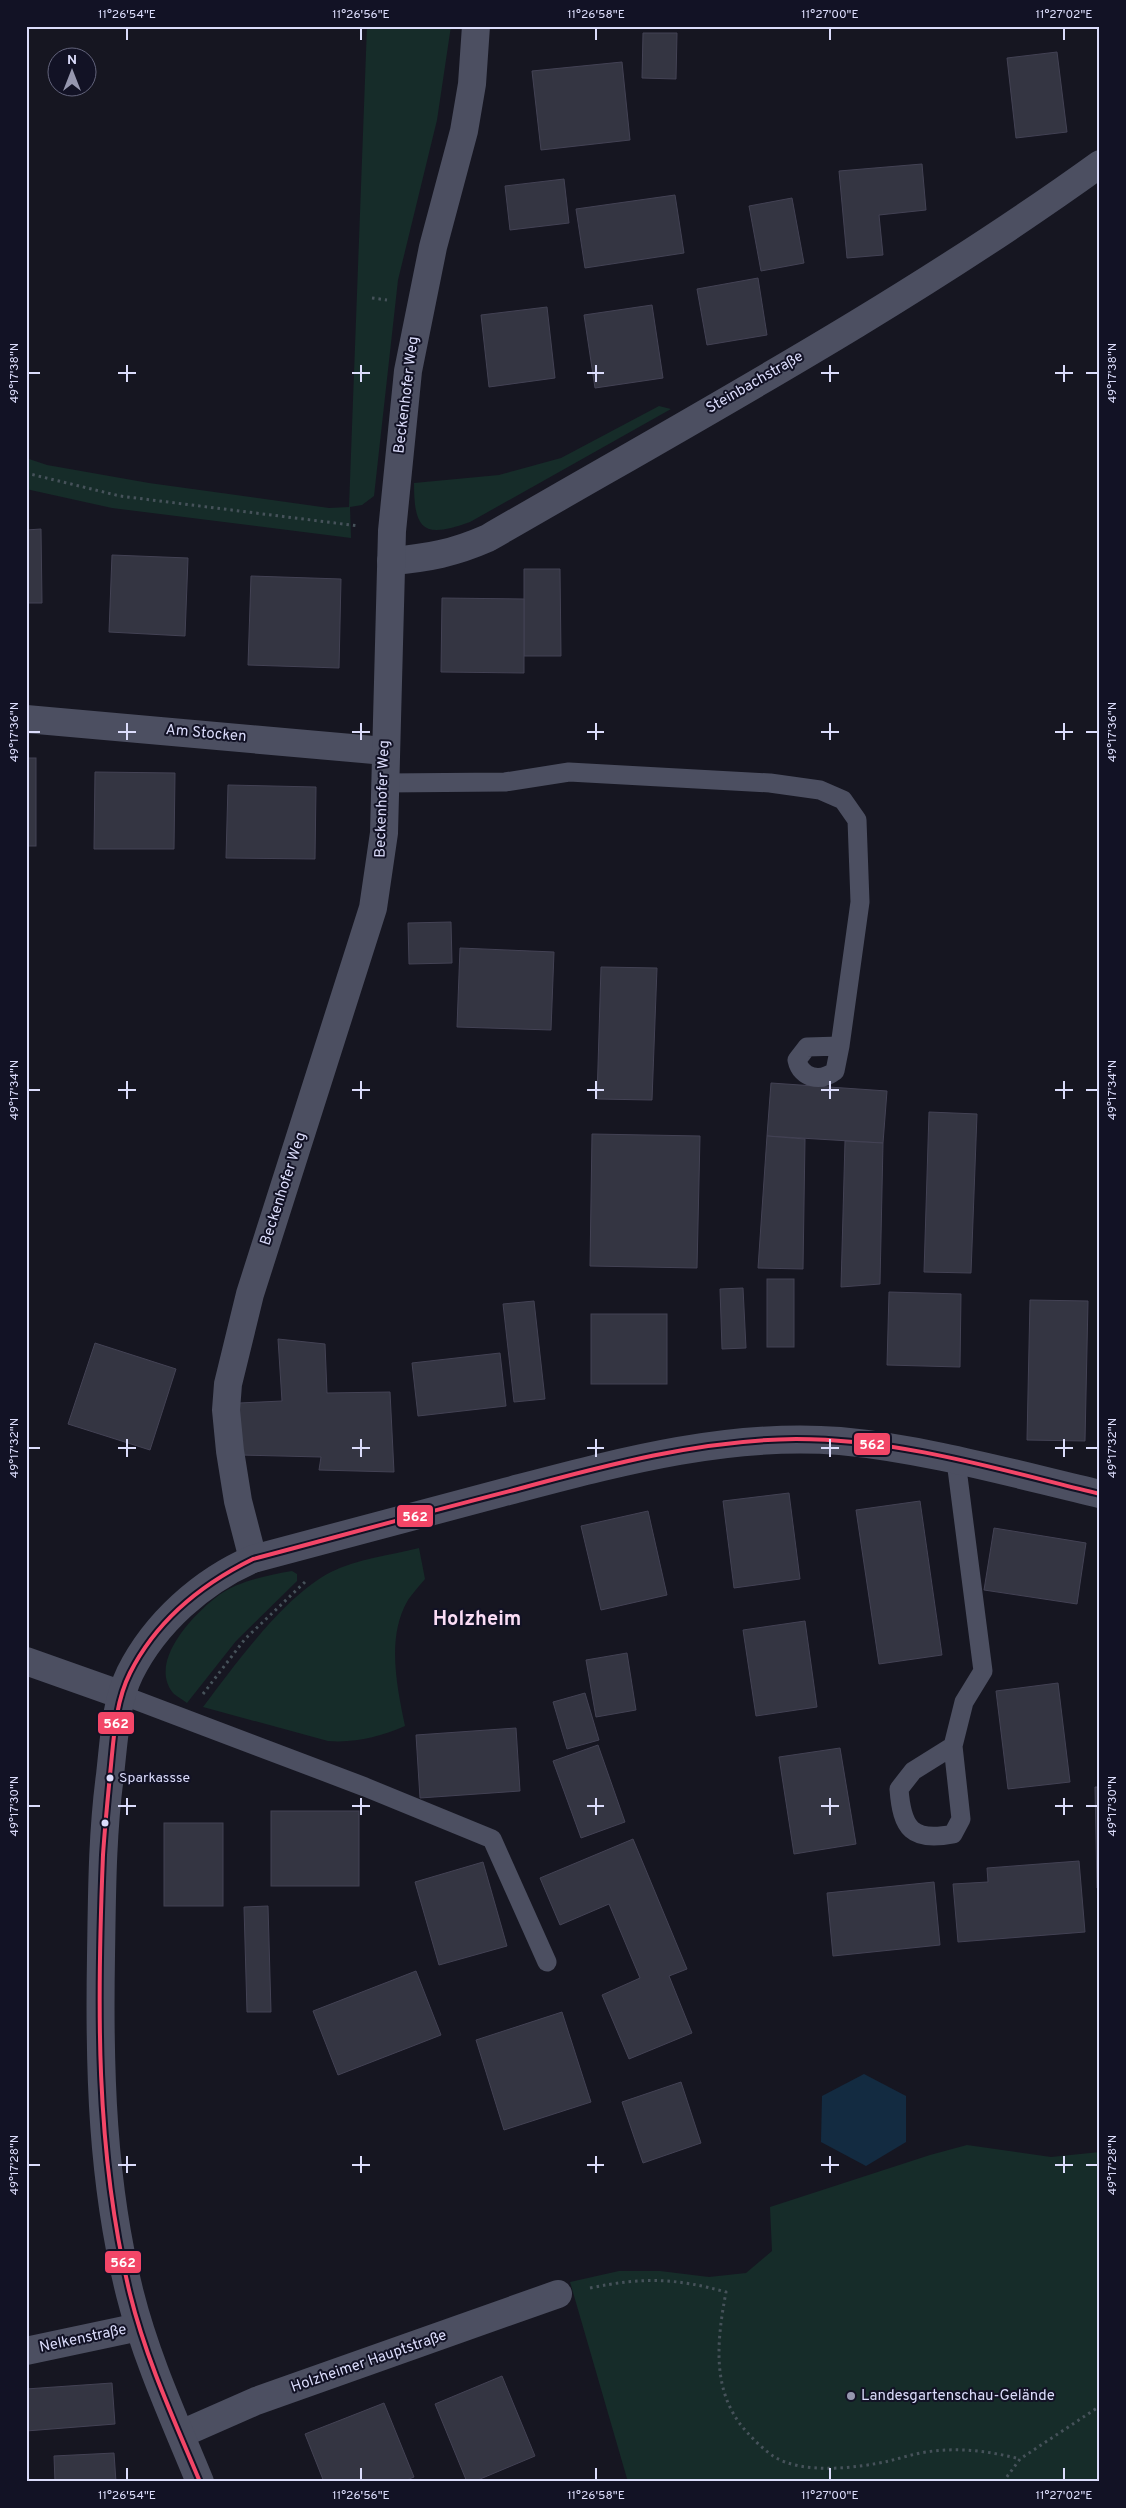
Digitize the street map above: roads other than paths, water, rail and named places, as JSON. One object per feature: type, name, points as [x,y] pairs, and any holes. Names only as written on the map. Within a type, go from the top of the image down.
[{"type":"street","name":"Beckenhofer Weg","points":[[253,1559],[238,1500],[230,1451],[226,1410],[228,1384],[250,1294],[374,908],[384,833],[392,531],[408,371],[432,247],[464,131],[472,84],[476,27]]},
{"type":"street","name":"Steinbachstraße","points":[[391,561],[429,558],[459,551],[488,538],[798,358],[974,251],[1031,214],[1100,164]]},
{"type":"street","name":"Am Stocken","points":[[26,719],[385,751]]},
{"type":"street","points":[[200,2482],[139,2327],[130,2293],[116,2225],[108,2172],[101,2100],[100,2009],[104,1831],[116,1724],[122,1695],[130,1673],[149,1640],[174,1613],[212,1581],[253,1559],[556,1479],[686,1448],[777,1440],[839,1441],[956,1460],[1100,1494]]},
{"type":"street","points":[[26,1662],[122,1695]]},
{"type":"street","name":"Holzheimer Hauptstraße","points":[[181,2434],[256,2402],[558,2294]]},
{"type":"street","name":"Nelkenstraße","points":[[26,2351],[139,2327]]},
{"type":"lane","name":"Beckenhofer Weg","points":[[476,27],[481,26]]},
{"type":"lane","points":[[385,783],[505,782],[569,772],[770,783],[820,790],[843,800],[857,820],[860,902],[840,1046]]},
{"type":"lane","points":[[953,1746],[912,1771],[899,1790],[901,1813],[911,1830],[933,1838],[953,1834],[962,1819],[953,1746],[964,1702],[983,1671],[956,1460]]},
{"type":"lane","points":[[122,1695],[366,1787],[492,1839],[547,1962]]},
{"type":"water","points":[[864,2074],[906,2096],[906,2142],[866,2166],[821,2142],[822,2096]]},
{"type":"place","name":"Sparkassse","points":[[110,1778]]},
{"type":"place","name":"Landesgartenschau-Gelände","points":[[851,2396]]},
{"type":"district","name":"Holzheim","points":[[477,1620]]}]
